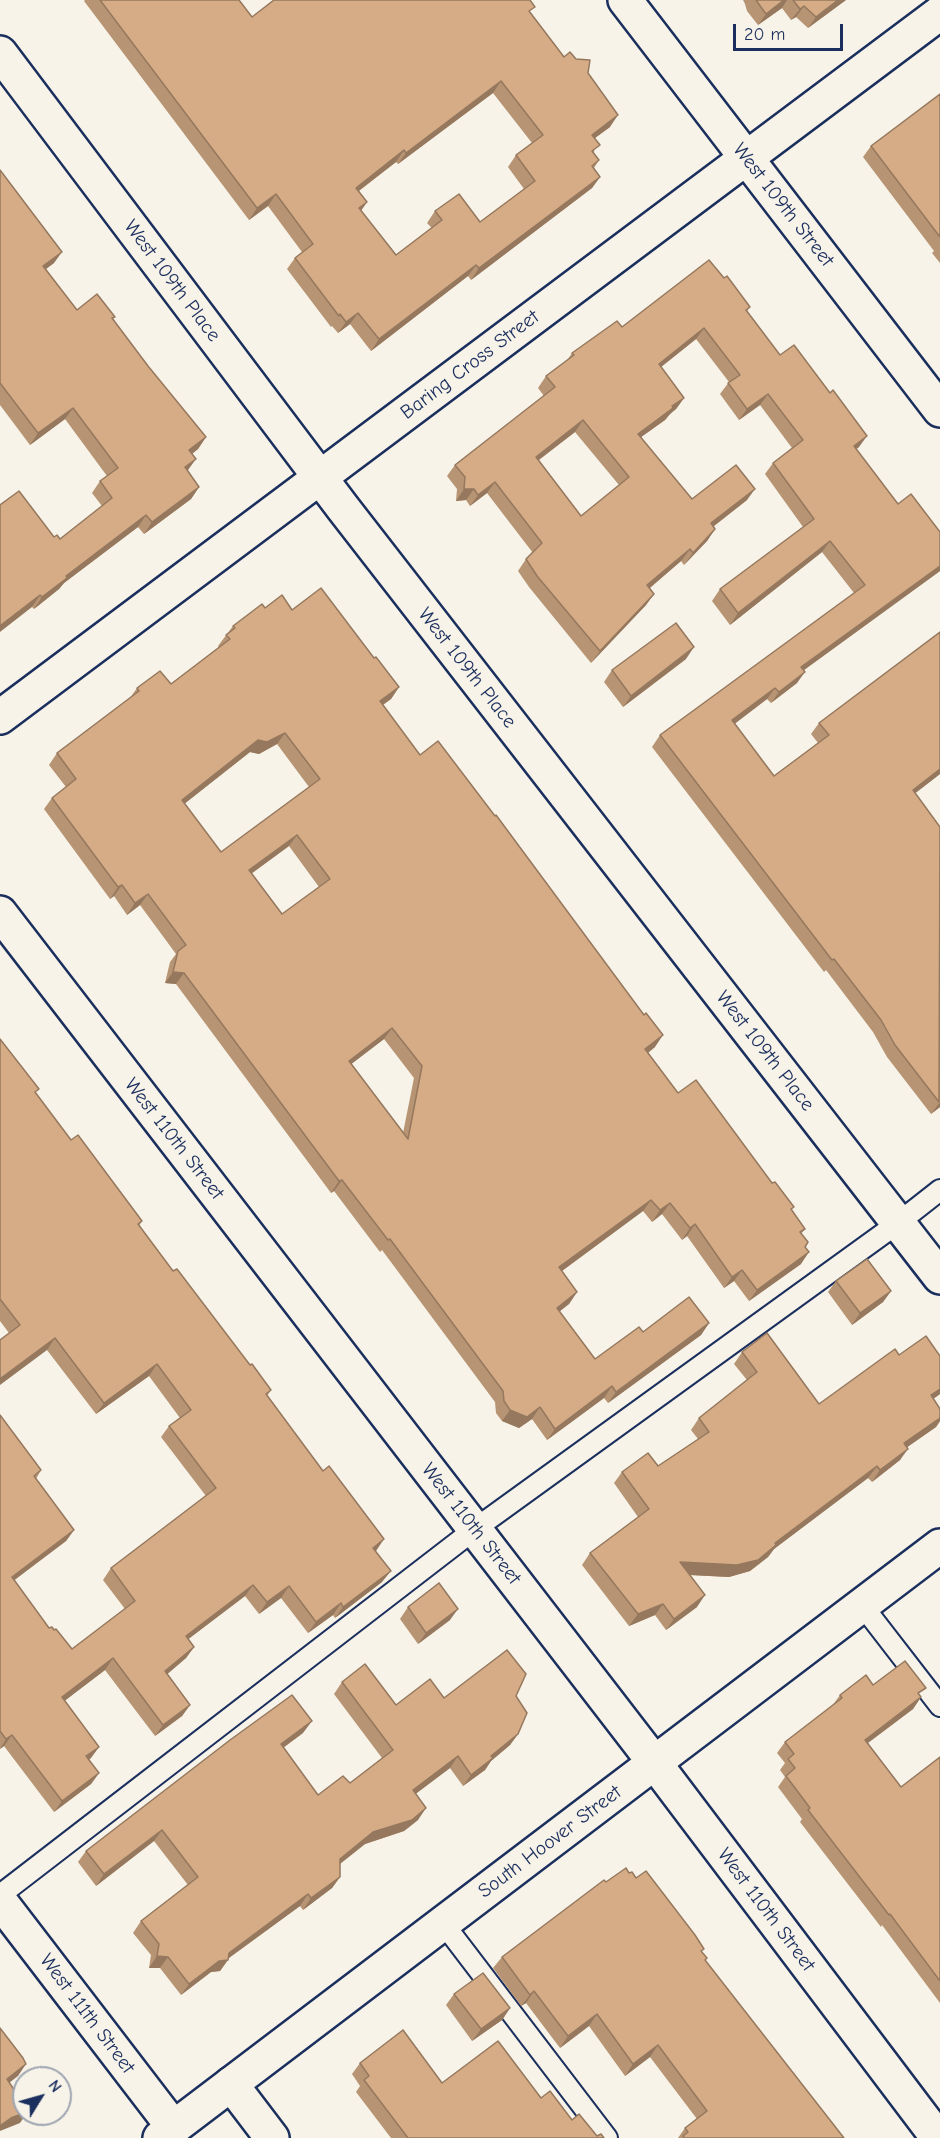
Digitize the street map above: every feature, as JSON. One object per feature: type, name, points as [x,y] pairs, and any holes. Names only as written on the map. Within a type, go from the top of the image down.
[{"type":"street","name":"West 109th Street","points":[[625,0],[940,410]]},
{"type":"street","name":"Baring Cross Street","points":[[0,717],[940,13]]},
{"type":"street","name":"West 109th Place","points":[[0,53],[320,478],[940,1277]]},
{"type":"street","name":"West 110th Street","points":[[0,913],[654,1762],[939,2138]]},
{"type":"street","name":"South Hoover Street","points":[[167,2133],[940,1546]]},
{"type":"street","name":"West 111th Street","points":[[0,1901],[167,2133]]},
{"type":"street","points":[[231,2085],[272,2138]]},
{"type":"lane","points":[[0,1895],[475,1529],[898,1223],[940,1190]]},
{"type":"lane","points":[[862,1605],[940,1706]]},
{"type":"lane","points":[[443,1923],[608,2138]]},
{"type":"building","points":[[100,0],[239,0],[252,17],[274,0],[530,0],[535,7],[529,11],[564,57],[570,52],[576,59],[590,60],[588,73],[618,115],[592,135],[600,145],[592,151],[599,160],[592,166],[600,177],[479,268],[476,265],[379,339],[358,313],[346,322],[340,314],[339,316],[295,258],[313,244],[276,194],[257,208]],"holes":[[[501,81],[543,135],[516,155],[535,181],[480,222],[459,194],[435,211],[442,220],[396,255],[359,208],[367,202],[356,188],[404,150],[406,153]]]},
{"type":"building","points":[[756,0],[784,0],[766,14]]},
{"type":"building","points":[[793,0],[838,0],[816,17],[804,6],[800,9]]},
{"type":"building","points":[[940,94],[940,237],[871,146]]},
{"type":"building","points":[[0,170],[62,252],[43,266],[77,310],[97,294],[148,366],[206,437],[189,450],[196,459],[185,467],[199,487],[152,522],[146,515],[66,576],[67,578],[42,597],[40,595],[0,626],[0,505],[19,491],[54,537],[57,535],[60,539],[112,498],[100,481],[118,468],[73,408],[38,433],[0,383]]},
{"type":"building","points":[[709,260],[724,278],[727,276],[750,307],[746,310],[780,355],[794,345],[830,393],[833,390],[867,436],[854,446],[898,504],[911,494],[940,532],[940,566],[801,667],[805,672],[779,692],[775,688],[732,720],[774,776],[829,735],[819,723],[940,632],[940,769],[913,790],[940,827],[939,1102],[895,1045],[881,1020],[834,959],[832,960],[660,735],[865,585],[830,541],[738,613],[720,589],[814,519],[773,463],[803,440],[768,394],[747,409],[728,383],[740,375],[704,328],[659,364],[684,398],[638,434],[692,499],[736,465],[755,489],[711,523],[715,529],[693,553],[690,549],[647,585],[654,594],[600,651],[537,576],[526,559],[542,543],[495,482],[478,495],[474,489],[464,489],[465,477],[455,465],[555,387],[546,376],[574,355],[572,353],[617,321],[622,327]],"holes":[[[583,420],[629,477],[581,516],[536,457]]]},
{"type":"building","points":[[321,588],[399,687],[380,701],[420,755],[438,741],[496,815],[644,1015],[646,1013],[663,1035],[645,1049],[678,1093],[696,1080],[772,1183],[775,1182],[794,1207],[791,1209],[805,1229],[800,1232],[808,1242],[805,1247],[809,1252],[757,1290],[742,1270],[732,1277],[695,1224],[690,1228],[670,1203],[660,1210],[651,1200],[559,1267],[577,1292],[557,1308],[595,1359],[639,1327],[643,1332],[689,1297],[709,1323],[616,1392],[612,1386],[555,1429],[540,1407],[527,1417],[510,1410],[504,1401],[503,1391],[390,1239],[388,1240],[342,1180],[339,1181],[184,973],[173,972],[178,951],[186,945],[148,894],[135,903],[122,885],[118,887],[52,798],[76,779],[57,753],[139,691],[137,688],[160,671],[171,684],[230,639],[226,635],[235,628],[233,626],[262,604],[265,608],[282,595],[292,610]],"holes":[[[285,733],[320,779],[221,852],[182,800],[258,740],[267,742]],[[297,835],[330,879],[282,914],[249,870]],[[392,1028],[422,1066],[408,1139],[349,1061]]]},
{"type":"building","points":[[676,623],[694,647],[631,696],[612,670]]},
{"type":"building","points":[[0,1039],[39,1089],[35,1092],[71,1140],[78,1135],[142,1221],[138,1224],[173,1271],[177,1269],[250,1365],[252,1364],[271,1390],[266,1394],[323,1471],[329,1466],[384,1539],[373,1548],[391,1571],[343,1607],[341,1603],[316,1622],[289,1586],[267,1602],[253,1585],[186,1636],[194,1647],[165,1671],[190,1705],[163,1725],[113,1658],[62,1697],[99,1747],[86,1756],[99,1773],[62,1801],[12,1735],[6,1739],[0,1731],[0,1415],[41,1470],[34,1476],[74,1530],[12,1577],[49,1628],[56,1629],[72,1649],[135,1601],[111,1568],[216,1488],[169,1426],[191,1410],[157,1364],[104,1403],[55,1338],[0,1379],[0,1340],[20,1325],[0,1299]]},
{"type":"building","points":[[867,1259],[891,1291],[860,1313],[836,1281]]},
{"type":"building","points":[[767,1333],[819,1404],[895,1349],[899,1355],[926,1336],[940,1356],[940,1389],[931,1395],[940,1409],[940,1418],[904,1443],[908,1449],[880,1470],[877,1466],[775,1543],[776,1545],[758,1560],[737,1565],[680,1562],[705,1595],[674,1619],[663,1604],[638,1614],[590,1553],[649,1509],[622,1472],[648,1453],[658,1466],[709,1432],[699,1418],[757,1372],[742,1352]]},
{"type":"building","points":[[439,1583],[458,1609],[426,1633],[408,1607]]},
{"type":"building","points":[[507,1650],[526,1674],[516,1696],[527,1713],[518,1734],[471,1775],[458,1756],[413,1790],[426,1808],[412,1820],[373,1832],[340,1859],[340,1877],[311,1898],[308,1894],[229,1953],[228,1960],[219,1961],[189,1984],[168,1957],[157,1956],[159,1944],[141,1921],[198,1877],[162,1830],[104,1874],[86,1851],[292,1695],[312,1721],[281,1744],[318,1795],[343,1776],[350,1783],[393,1750],[342,1682],[365,1664],[396,1705],[430,1679],[444,1698]]},
{"type":"building","points":[[905,1661],[926,1688],[918,1693],[921,1697],[865,1740],[901,1787],[940,1757],[940,1981],[808,1810],[810,1808],[786,1776],[795,1768],[788,1759],[794,1754],[785,1742],[842,1698],[840,1695],[866,1675],[873,1685]]},
{"type":"building","points":[[626,1868],[636,1878],[646,1871],[695,1935],[704,1949],[701,1951],[707,1958],[705,1960],[844,2138],[685,2138],[683,2136],[688,2132],[685,2128],[707,2111],[658,2045],[633,2064],[597,2014],[568,2036],[534,1991],[530,1995],[502,1957],[604,1880],[606,1882]]},
{"type":"building","points":[[483,1973],[510,2008],[481,2029],[454,1994]]},
{"type":"building","points":[[0,2028],[26,2064],[12,2066],[12,2075],[7,2079],[12,2087],[12,2118],[0,2126]]},
{"type":"building","points":[[403,2030],[442,2083],[498,2041],[541,2098],[550,2091],[572,2120],[579,2114],[597,2136],[601,2134],[604,2138],[408,2138],[364,2080],[369,2076],[360,2063]]}]
